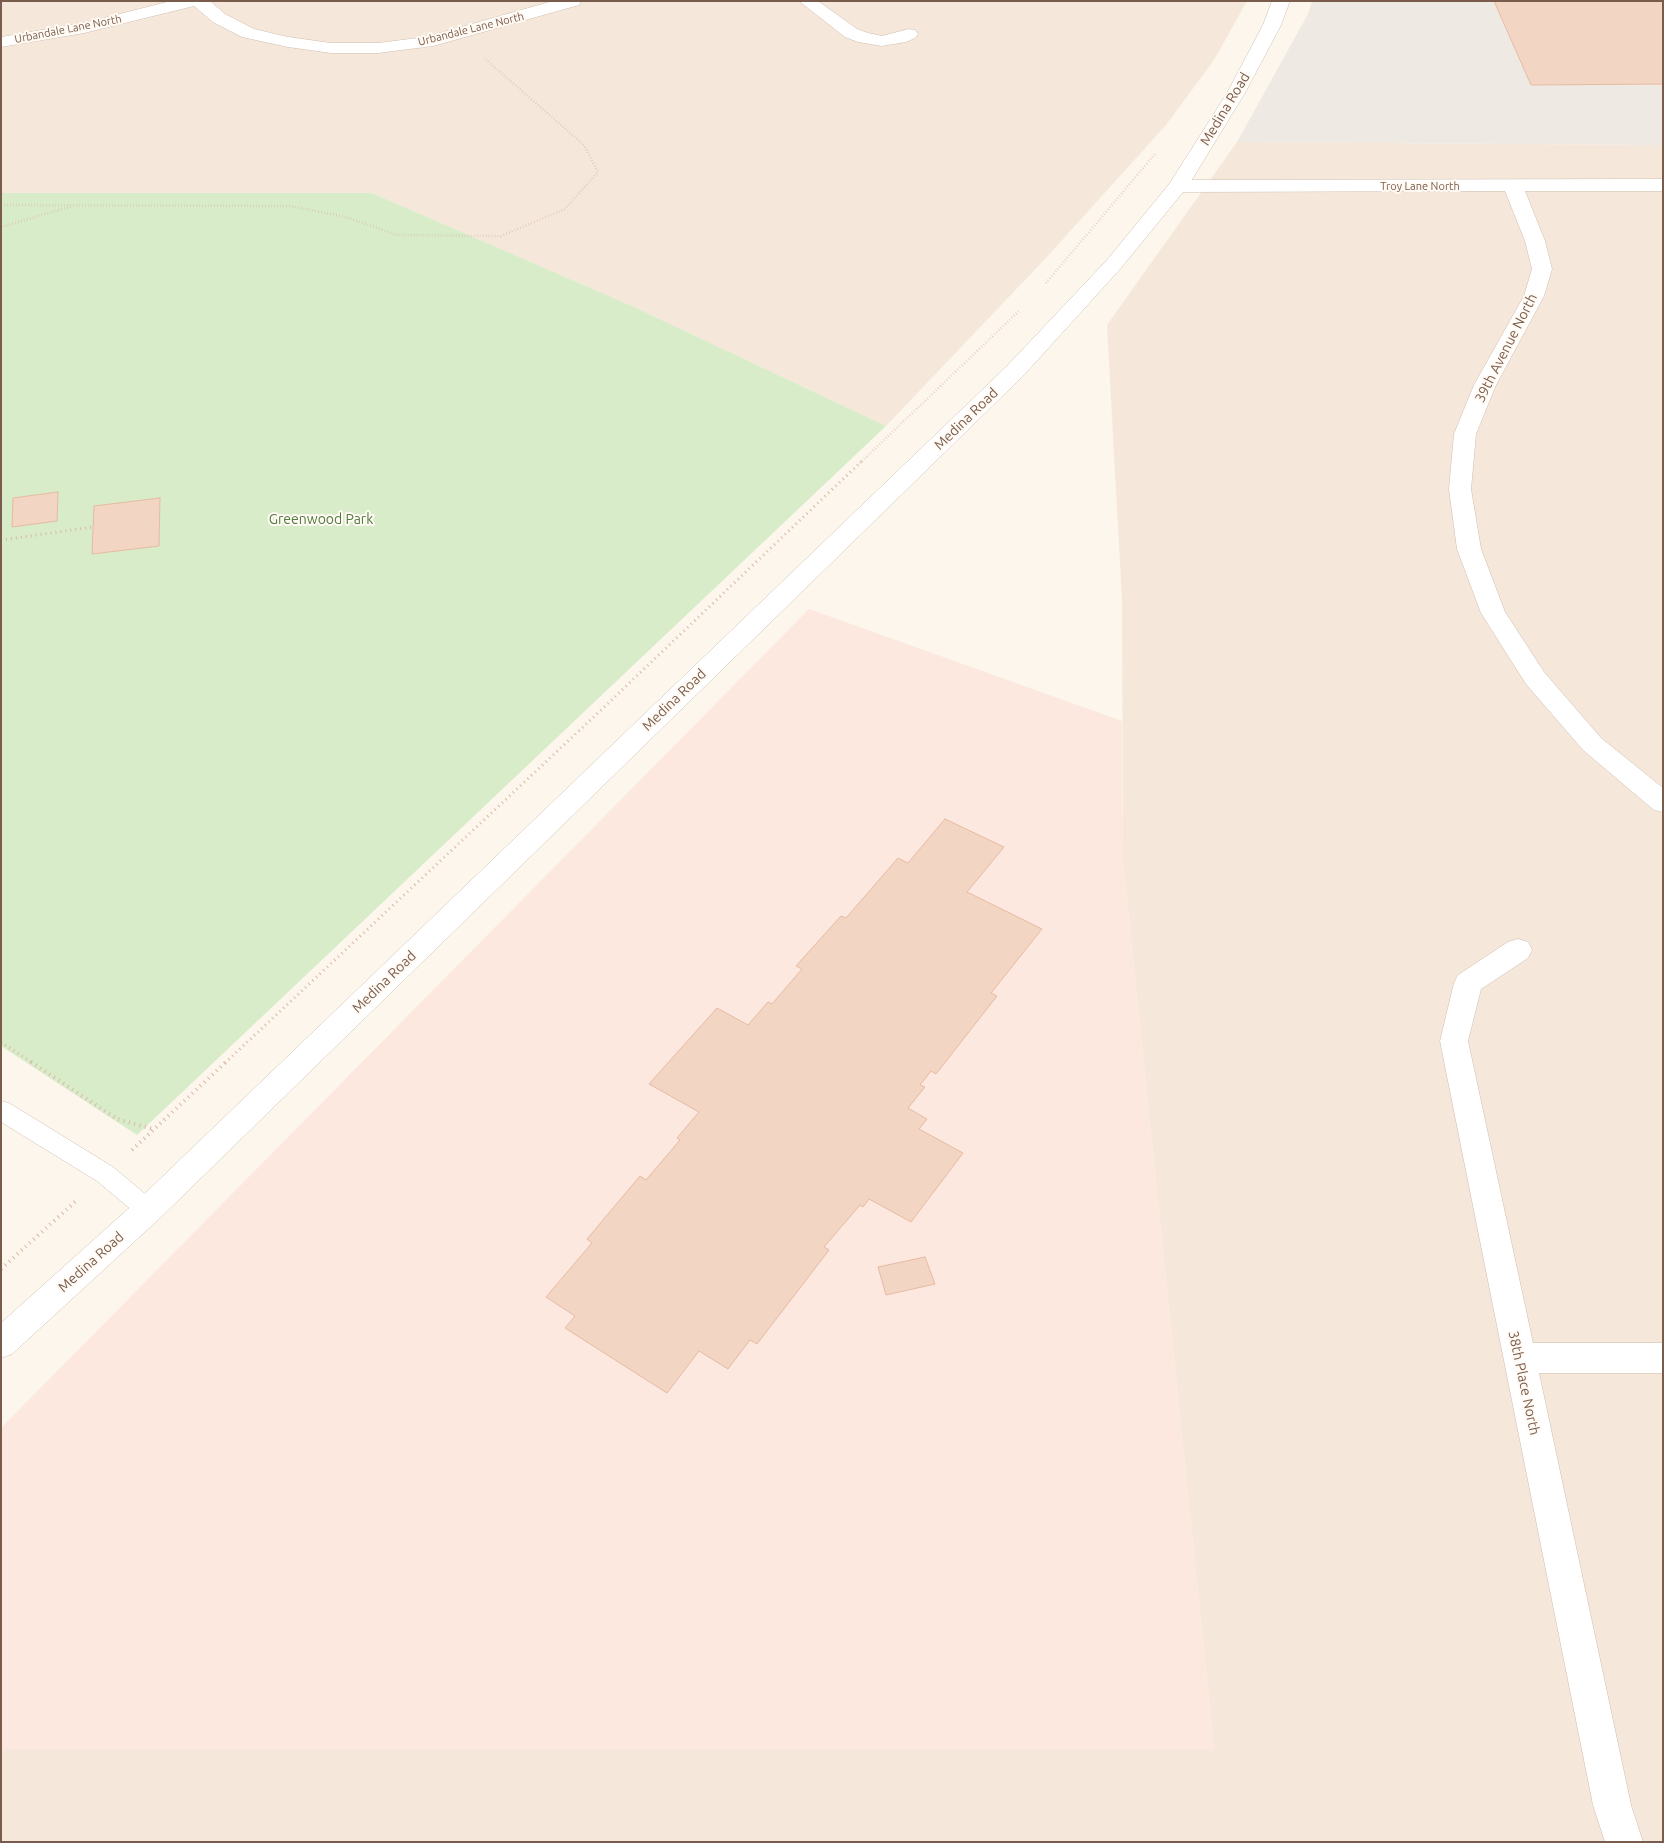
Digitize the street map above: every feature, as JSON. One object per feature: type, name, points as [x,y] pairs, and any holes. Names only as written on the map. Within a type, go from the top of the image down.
[{"type":"street","name":"Urbandale Lane North","points":[[1,42],[84,28],[193,1]]},
{"type":"street","name":"Urbandale Lane North","points":[[199,1],[219,18],[248,33],[288,42],[331,48],[378,48],[427,42],[573,1]]},
{"type":"street","points":[[807,1],[851,33],[864,38],[882,41],[900,38],[909,34]]},
{"type":"street","name":"Medina Road","points":[[1,1344],[148,1210],[1015,371],[1114,264],[1178,186],[1236,93],[1272,25],[1281,1]]},
{"type":"street","name":"Troy Lane North","points":[[1178,186],[1663,185]]},
{"type":"street","name":"39th Avenue North","points":[[1513,186],[1535,241],[1542,269],[1534,296],[1484,385],[1465,434],[1460,489],[1469,549],[1493,613],[1535,678],[1592,744],[1663,803]]},
{"type":"street","name":"38th Place North","points":[[1518,950],[1468,983],[1454,1041],[1612,1805],[1624,1842]]},
{"type":"street","points":[[1519,1358],[1663,1358]]},
{"type":"lane","points":[[1,1110],[105,1174],[148,1210]]},
{"type":"path","points":[[1,205],[290,206],[346,217],[398,236],[501,236],[565,209],[598,172],[584,145],[457,35]]},
{"type":"path","points":[[1040,290],[1159,150]]},
{"type":"path","points":[[1,227],[76,205]]},
{"type":"path","points":[[1,1042],[117,1118],[154,1129],[599,712],[1020,311]]},
{"type":"path","points":[[1,540],[93,527]]},
{"type":"path","points":[[1,1269],[52,1222]]},
{"type":"shaded area","points":[[1,1],[1247,1],[1214,60],[1166,125],[1045,259],[886,426],[632,306],[372,193],[1,193]]},
{"type":"shaded area","points":[[1312,1],[1663,1],[1663,145],[1237,142],[1308,14]]},
{"type":"shaded area","points":[[1237,142],[1663,145],[1663,1842],[1,1842],[1,1749],[1214,1749],[1123,862],[1122,600],[1107,325]]},
{"type":"shaded area","points":[[809,609],[1122,721],[1123,862],[1214,1749],[1,1749],[1,1428]]},
{"type":"green space","name":"Greenwood Park","points":[[1,193],[372,193],[632,306],[886,426],[137,1135],[1,1046]]},
{"type":"building","points":[[1494,1],[1663,1],[1663,84],[1531,85]]},
{"type":"building","points":[[58,492],[57,521],[12,527],[13,498]]},
{"type":"building","points":[[160,498],[159,546],[92,554],[94,506]]},
{"type":"building","points":[[945,819],[1004,847],[967,892],[1042,929],[991,993],[997,996],[936,1074],[931,1071],[920,1085],[925,1087],[908,1108],[927,1119],[919,1129],[963,1153],[911,1222],[869,1199],[863,1207],[860,1205],[824,1247],[829,1250],[757,1344],[750,1340],[728,1369],[699,1351],[667,1393],[565,1328],[575,1316],[546,1297],[592,1243],[587,1239],[640,1176],[646,1180],[680,1140],[677,1138],[699,1112],[649,1084],[717,1008],[748,1025],[768,1002],[772,1004],[802,969],[796,966],[841,916],[846,918],[898,858],[908,863]]},
{"type":"building","points":[[925,1257],[935,1284],[886,1295],[878,1267]]}]
